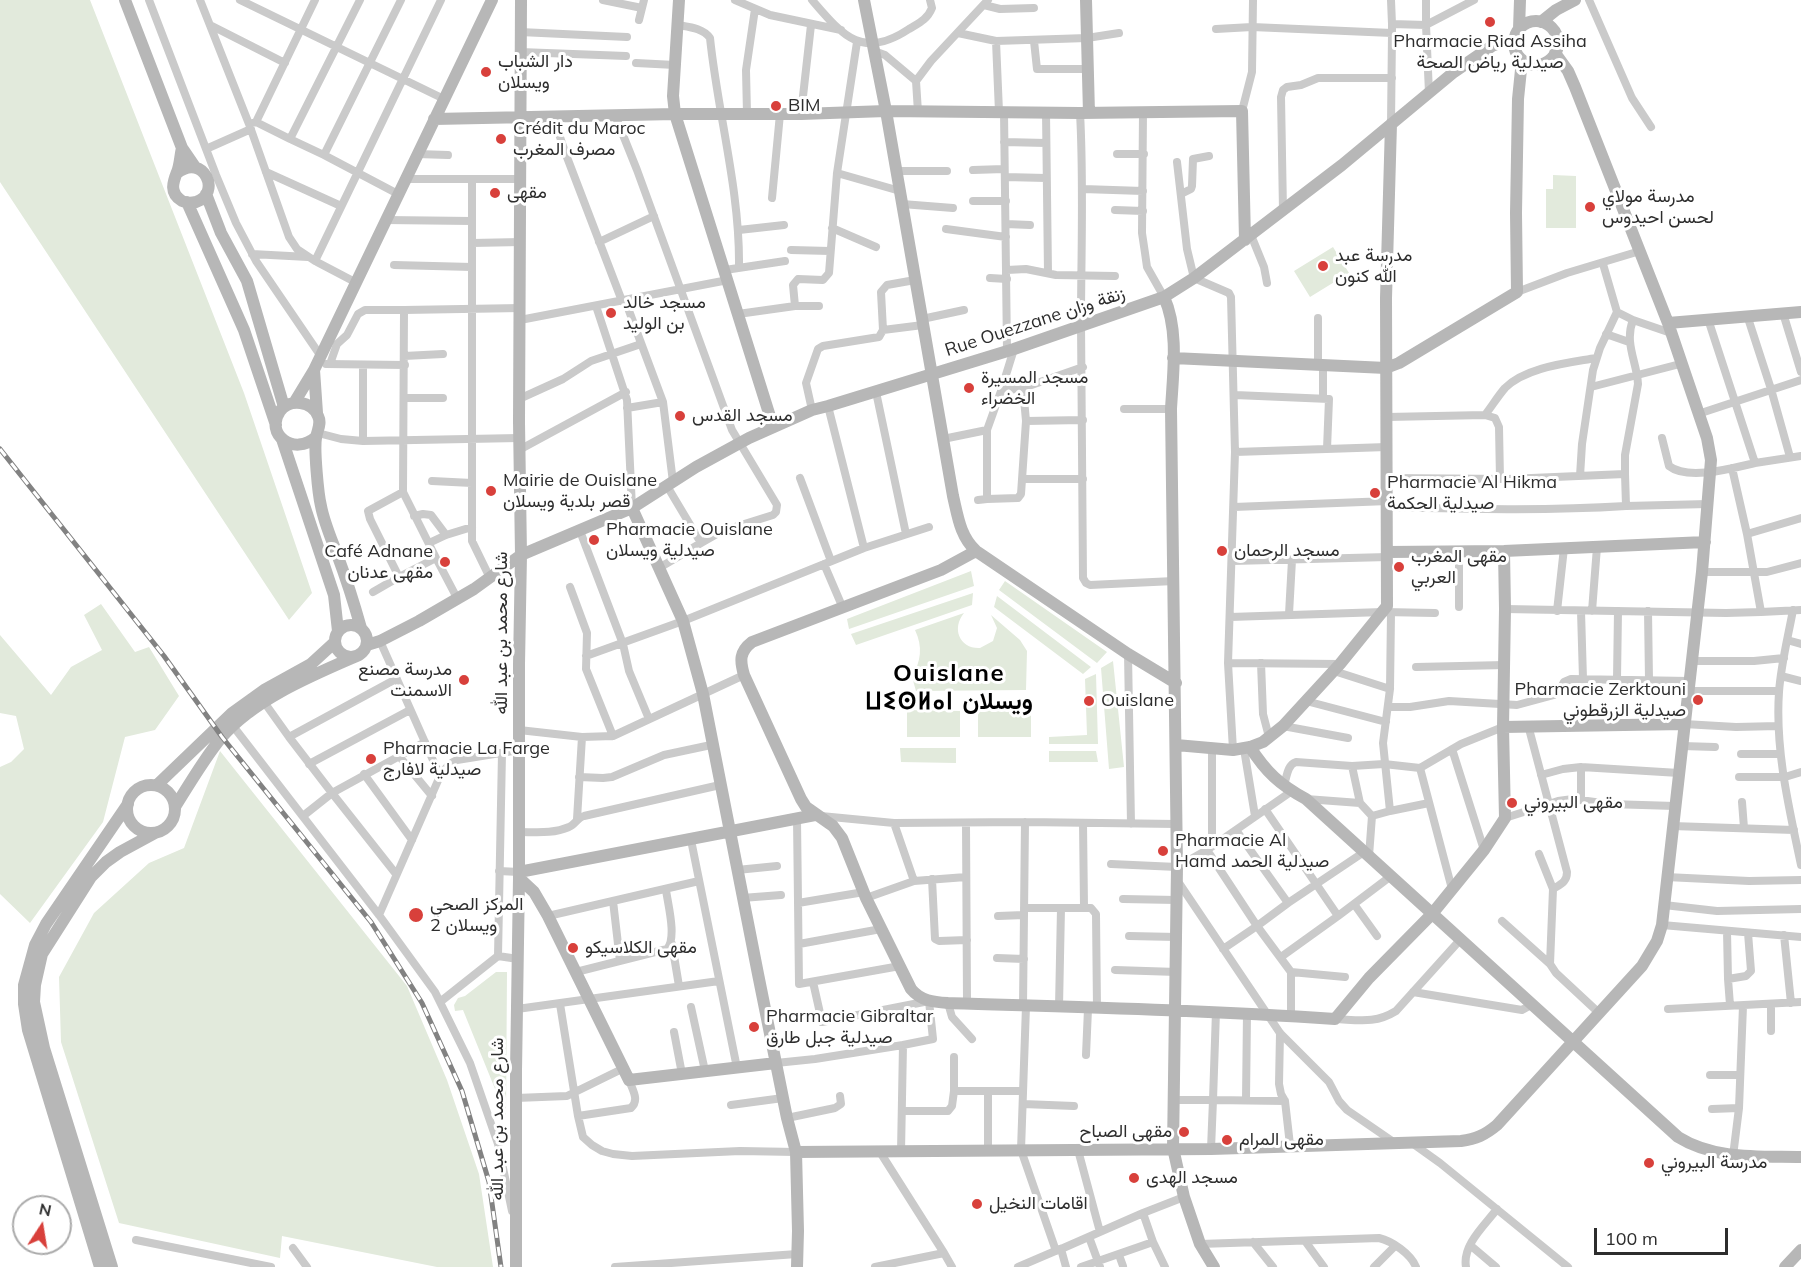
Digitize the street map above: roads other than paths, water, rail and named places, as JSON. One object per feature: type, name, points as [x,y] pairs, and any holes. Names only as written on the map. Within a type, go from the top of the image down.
[{"type":"street","points":[[125,0],[182,148],[195,167],[207,178],[206,194],[197,202],[187,202],[177,197],[173,190],[182,148]]},
{"type":"street","points":[[149,0],[236,223],[316,363],[317,413],[320,426],[317,435],[320,505],[367,645],[359,655],[264,702],[233,726],[208,755],[175,807]]},
{"type":"street","points":[[200,0],[252,125],[266,172],[293,245],[312,259],[355,282]]},
{"type":"street","points":[[240,0],[444,99]]},
{"type":"street","points":[[206,149],[252,125],[315,0]]},
{"type":"street","points":[[290,139],[360,0]]},
{"type":"street","points":[[324,155],[401,0]]},
{"type":"street","points":[[312,259],[358,173],[441,0]]},
{"type":"street","name":"شارع محمد بن عبد الله","points":[[516,1267],[520,832],[518,772],[521,555],[519,399],[521,0]]},
{"type":"street","points":[[603,0],[643,4],[639,20]]},
{"type":"street","points":[[679,0],[673,96],[675,114],[773,426]]},
{"type":"street","points":[[735,0],[755,9],[841,31]]},
{"type":"street","points":[[812,0],[841,31],[857,42],[885,55],[916,81]]},
{"type":"street","points":[[864,0],[961,532],[976,551],[1128,654],[1176,683]]},
{"type":"street","points":[[873,48],[926,20],[932,8],[930,0]]},
{"type":"street","points":[[1086,0],[1088,69],[1084,113],[1081,324],[1083,578],[1086,583],[1174,580]]},
{"type":"street","points":[[1253,0],[1252,72],[1242,111],[1248,238],[1264,267],[1267,283]]},
{"type":"street","points":[[1390,811],[1383,743],[1390,690],[1387,612],[1386,368],[1392,78],[1391,0]]},
{"type":"street","points":[[1426,0],[1429,93]]},
{"type":"street","points":[[1216,29],[1392,28],[1426,25],[1474,0]]},
{"type":"street","points":[[1520,0],[1519,28],[1514,42],[1516,52],[1522,60],[1530,64],[1540,64],[1549,60],[1558,44],[1553,30],[1541,22]]},
{"type":"street","points":[[1519,28],[1527,23],[1541,22],[1556,10],[1575,0]]},
{"type":"street","points":[[1588,0],[1632,98],[1651,127]]},
{"type":"street","points":[[276,425],[277,417],[289,405],[316,363],[444,99],[488,2]]},
{"type":"street","points":[[918,112],[916,81],[986,2],[1000,9],[1034,8]]},
{"type":"street","points":[[747,114],[746,70],[755,9]]},
{"type":"street","points":[[210,25],[285,63]]},
{"type":"street","points":[[678,25],[706,32],[710,38],[739,230],[739,267]]},
{"type":"street","points":[[801,114],[812,25]]},
{"type":"street","points":[[520,32],[627,37]]},
{"type":"street","points":[[958,33],[996,41],[1034,41],[1087,38],[1119,33]]},
{"type":"street","points":[[996,41],[1005,142],[1010,350],[1001,391],[987,430],[983,499],[1018,498],[1021,494],[1026,421],[1023,388]]},
{"type":"street","points":[[1034,41],[1037,69],[1088,69]]},
{"type":"street","points":[[795,306],[794,282],[798,279],[823,280],[829,273],[837,172],[857,42]]},
{"type":"street","name":"Rue Ouezzane زنقة وزان","points":[[367,645],[380,641],[458,598],[521,555],[632,508],[740,443],[773,426],[812,410],[1010,350],[1164,297],[1248,238],[1429,93],[1492,46],[1502,42],[1514,42]]},
{"type":"street","points":[[520,52],[626,56]]},
{"type":"street","points":[[560,1004],[583,1137],[602,1151],[613,1154],[632,1156],[740,1151],[1211,1149],[1412,1143],[1475,1139],[1497,1125],[1646,961],[1657,941],[1662,925],[1698,613],[1711,472],[1710,449],[1680,364],[1670,328],[1575,87],[1568,71],[1555,53]]},
{"type":"street","points":[[1517,292],[1518,99],[1522,60]]},
{"type":"street","points":[[636,63],[675,65]]},
{"type":"street","points":[[1283,211],[1281,107],[1283,90],[1318,78],[1392,78]]},
{"type":"street","points":[[434,119],[886,111],[1084,113],[1242,111]]},
{"type":"street","points":[[1046,112],[1048,273]]},
{"type":"street","points":[[1143,112],[1143,233],[1147,267],[1170,309],[1173,358],[1171,409],[1177,873],[1173,1148],[1184,1197],[1200,1244],[1214,1267]]},
{"type":"street","points":[[772,198],[780,114]]},
{"type":"street","points":[[554,116],[599,242],[663,402],[670,484],[701,543]]},
{"type":"street","points":[[615,116],[732,430],[778,509],[773,515],[722,531],[659,568]]},
{"type":"street","points":[[252,125],[324,155],[398,194]]},
{"type":"street","points":[[1005,142],[1046,143]]},
{"type":"street","points":[[417,154],[448,155]]},
{"type":"street","points":[[1117,154],[1144,154]]},
{"type":"street","points":[[1181,194],[1192,186],[1194,159],[1209,156]]},
{"type":"street","points":[[1176,162],[1187,249],[1194,278],[1230,294],[1235,395],[1235,452],[1228,663],[1255,816]]},
{"type":"street","points":[[177,173],[182,169],[195,167]]},
{"type":"street","points":[[973,170],[1046,178]]},
{"type":"street","points":[[896,171],[947,171]]},
{"type":"street","points":[[266,172],[341,206]]},
{"type":"street","points":[[837,172],[900,191]]},
{"type":"street","points":[[405,179],[521,179]]},
{"type":"street","points":[[472,179],[472,541],[490,578]]},
{"type":"street","points":[[1083,189],[1143,191]]},
{"type":"street","points":[[206,194],[221,233],[247,281],[289,405]]},
{"type":"street","points":[[973,201],[1006,201]]},
{"type":"street","points":[[187,202],[244,330],[282,439],[334,595],[336,648],[344,656],[359,655]]},
{"type":"street","points":[[902,204],[953,208]]},
{"type":"street","points":[[1115,210],[1143,212]]},
{"type":"street","points":[[599,242],[654,216]]},
{"type":"street","points":[[385,220],[472,221]]},
{"type":"street","points":[[1006,224],[1030,225]]},
{"type":"street","points":[[739,230],[784,225]]},
{"type":"street","points":[[832,228],[876,247]]},
{"type":"street","points":[[946,229],[1006,237]]},
{"type":"street","points":[[472,243],[521,243]]},
{"type":"street","points":[[791,249],[830,251]]},
{"type":"street","points":[[1173,358],[1386,368],[1399,363],[1517,292],[1558,276],[1640,251]]},
{"type":"street","points":[[252,254],[312,259]]},
{"type":"street","points":[[330,364],[336,344],[347,334],[358,314],[365,310],[472,309],[520,314],[596,306],[680,290],[726,275],[739,267],[785,261]]},
{"type":"street","points":[[1580,476],[1582,444],[1596,358],[1617,312],[1603,264]]},
{"type":"street","points":[[394,265],[472,267]]},
{"type":"street","points":[[990,278],[1026,269],[1082,276],[1115,276]]},
{"type":"street","points":[[812,410],[806,383],[818,349],[879,337],[884,330],[881,292],[887,285],[915,280]]},
{"type":"street","points":[[596,306],[626,392],[632,508],[683,621],[703,694],[742,898],[796,1152],[797,1267]]},
{"type":"street","points":[[738,314],[795,306],[819,306]]},
{"type":"street","points":[[404,310],[403,492],[458,598]]},
{"type":"street","points":[[884,330],[964,310]]},
{"type":"street","points":[[1617,312],[1633,320],[1670,328],[1708,319],[1801,312]]},
{"type":"street","points":[[1783,313],[1801,372]]},
{"type":"street","points":[[1747,315],[1790,457]]},
{"type":"street","points":[[1318,318],[1323,398]]},
{"type":"street","points":[[1708,319],[1755,463]]},
{"type":"street","points":[[1626,506],[1625,455],[1636,400],[1637,376],[1629,342],[1633,320]]},
{"type":"street","points":[[1606,334],[1629,342]]},
{"type":"street","points":[[519,399],[563,379],[591,361],[641,344]]},
{"type":"street","points":[[316,363],[363,365],[442,354]]},
{"type":"street","points":[[1485,415],[1506,387],[1528,374],[1544,368],[1596,358]]},
{"type":"street","points":[[1591,387],[1680,364]]},
{"type":"street","points":[[363,365],[363,441]]},
{"type":"street","points":[[1001,391],[1023,388],[1083,367]]},
{"type":"street","points":[[1698,414],[1801,380]]},
{"type":"street","points":[[282,439],[287,443],[300,446],[317,435],[363,441],[472,438],[519,444],[626,392]]},
{"type":"street","points":[[876,392],[906,534]]},
{"type":"street","points":[[1235,395],[1330,400],[1327,449]]},
{"type":"street","points":[[404,398],[443,398]]},
{"type":"street","points":[[627,408],[663,402]]},
{"type":"street","points":[[289,405],[307,404],[317,413]]},
{"type":"street","points":[[828,406],[864,548]]},
{"type":"street","points":[[1124,409],[1171,409]]},
{"type":"street","points":[[1387,417],[1485,415],[1495,418],[1499,427],[1500,479]]},
{"type":"street","points":[[1026,421],[1083,420]]},
{"type":"street","points":[[943,439],[987,430]]},
{"type":"street","points":[[1662,438],[1669,466],[1682,472],[1711,472],[1801,456]]},
{"type":"street","points":[[1235,452],[1387,447]]},
{"type":"street","points":[[1732,468],[1761,612]]},
{"type":"street","points":[[1387,478],[1500,479],[1625,474]]},
{"type":"street","points":[[800,478],[842,606]]},
{"type":"street","points":[[1023,479],[1083,479]]},
{"type":"street","points":[[432,481],[472,483]]},
{"type":"street","points":[[399,577],[368,512],[369,509],[403,492]]},
{"type":"street","points":[[1234,507],[1388,504],[1488,511],[1708,504]]},
{"type":"street","points":[[414,516],[431,515],[446,535]]},
{"type":"street","points":[[1747,534],[1801,518]]},
{"type":"street","points":[[429,543],[472,527]]},
{"type":"street","points":[[586,656],[683,621],[864,548],[929,527]]},
{"type":"street","points":[[580,531],[649,720]]},
{"type":"street","points":[[1232,561],[1705,542]]},
{"type":"street","points":[[1592,611],[1597,547]]},
{"type":"street","points":[[1557,611],[1564,548]]},
{"type":"street","points":[[976,551],[941,570],[752,642],[745,647],[742,653],[741,663],[744,675],[801,799],[815,815],[833,826],[842,838],[881,929],[911,988],[921,998],[929,1001],[967,1004],[1216,1011],[1374,1021],[1385,1018],[1396,1011],[1460,940]]},
{"type":"street","points":[[1459,551],[1459,607]]},
{"type":"street","points":[[1335,1019],[1369,978],[1432,914],[1484,850],[1504,818],[1504,551]]},
{"type":"street","points":[[372,592],[436,558]]},
{"type":"street","points":[[1288,614],[1292,560]]},
{"type":"street","points":[[1702,572],[1754,573],[1801,563]]},
{"type":"street","points":[[570,587],[587,633],[586,669],[613,736]]},
{"type":"street","points":[[1505,609],[1698,613],[1797,610],[1787,640],[1781,676],[1778,726],[1780,754],[1801,864]]},
{"type":"street","points":[[1581,611],[1583,679]]},
{"type":"street","points":[[1617,679],[1618,611]]},
{"type":"street","points":[[1648,611],[1649,680]]},
{"type":"street","points":[[1176,746],[1212,749],[1242,748],[1269,737],[1283,726],[1387,612]]},
{"type":"street","points":[[1230,617],[1387,612],[1435,613]]},
{"type":"street","points":[[157,785],[232,713],[264,690],[311,664],[343,626],[350,624],[363,630],[394,633]]},
{"type":"street","points":[[1787,640],[1801,644]]},
{"type":"street","points":[[380,641],[440,776]]},
{"type":"street","points":[[1128,654],[1131,824]]},
{"type":"street","points":[[1692,661],[1754,661],[1784,658]]},
{"type":"street","points":[[1228,663],[1337,668],[1390,690]]},
{"type":"street","points":[[1261,663],[1263,714],[1269,737]]},
{"type":"street","points":[[1416,667],[1505,665]]},
{"type":"street","points":[[519,730],[582,736],[613,736],[744,675]]},
{"type":"street","points":[[1781,676],[1801,681]]},
{"type":"street","points":[[289,737],[396,679]]},
{"type":"street","points":[[1388,707],[1410,707],[1449,701],[1526,703],[1554,695],[1566,680],[1583,679],[1649,680],[1689,686],[1779,691]]},
{"type":"street","points":[[1306,701],[1386,723]]},
{"type":"street","points":[[264,702],[332,794],[396,874]]},
{"type":"street","points":[[309,764],[410,710]]},
{"type":"street","points":[[1111,864],[1177,873],[1265,809],[1288,788],[1288,769],[1296,762],[1352,766],[1384,764],[1420,768],[1452,748],[1503,727],[1528,725],[1778,726]]},
{"type":"street","points":[[1528,725],[1567,872],[1564,882],[1553,888]]},
{"type":"street","points":[[233,726],[379,915],[435,992],[470,1063],[494,1134],[516,1229]]},
{"type":"street","points":[[1283,726],[1348,738]]},
{"type":"street","points":[[577,819],[582,736]]},
{"type":"street","points":[[303,816],[364,774],[425,742]]},
{"type":"street","points":[[579,777],[612,777],[664,755],[711,745]]},
{"type":"street","points":[[1682,746],[1715,747]]},
{"type":"street","points":[[1242,748],[1264,769],[1306,799],[1678,1137],[1692,1146],[1733,1156],[1801,1157]]},
{"type":"street","points":[[1452,748],[1484,850]]},
{"type":"street","points":[[1212,749],[1210,848],[1257,926],[1291,972],[1291,1016]]},
{"type":"street","points":[[379,915],[440,776],[451,763],[457,760],[519,750]]},
{"type":"street","points":[[498,956],[502,753]]},
{"type":"street","points":[[1741,754],[1780,754]]},
{"type":"street","points":[[399,756],[432,796]]},
{"type":"street","points":[[1352,766],[1360,803],[1372,816]]},
{"type":"street","points":[[1541,776],[1563,769],[1581,767],[1679,773]]},
{"type":"street","points":[[1581,767],[1581,799]]},
{"type":"street","points":[[1420,768],[1452,889]]},
{"type":"street","points":[[501,786],[518,772]]},
{"type":"street","points":[[1739,777],[1785,777],[1801,772]]},
{"type":"street","points":[[364,774],[412,840]]},
{"type":"street","points":[[100,1267],[34,1052],[25,1012],[24,985],[35,945],[46,924],[136,790],[148,785],[157,785],[170,793],[175,807],[175,814],[168,826],[120,852],[91,877],[42,954],[34,985],[34,1002],[44,1048],[112,1267]]},
{"type":"street","points":[[520,832],[560,830],[570,827],[577,819],[584,816],[720,785]]},
{"type":"street","points":[[1306,799],[1360,803]]},
{"type":"street","points":[[1504,818],[1566,799],[1609,804],[1675,806]]},
{"type":"street","points":[[1742,802],[1744,828]]},
{"type":"street","points":[[1372,816],[1429,803]]},
{"type":"street","points":[[128,804],[127,812],[134,825],[147,833],[155,832]]},
{"type":"street","points":[[1265,809],[1338,916]]},
{"type":"street","points":[[499,872],[519,875],[815,815],[894,823],[1176,824]]},
{"type":"street","points":[[1367,854],[1372,816]]},
{"type":"street","points":[[796,819],[799,984],[900,966]]},
{"type":"street","points":[[1025,822],[1021,1150],[1066,1267]]},
{"type":"street","points":[[894,823],[914,881]]},
{"type":"street","points":[[966,823],[967,1004]]},
{"type":"street","points":[[1083,823],[1084,907]]},
{"type":"street","points":[[1672,825],[1794,830]]},
{"type":"street","points":[[1236,830],[1288,903]]},
{"type":"street","points":[[691,840],[737,1068]]},
{"type":"street","points":[[1223,949],[1317,883],[1367,854]]},
{"type":"street","points":[[1539,854],[1553,888],[1550,964]]},
{"type":"street","points":[[737,870],[777,866]]},
{"type":"street","points":[[1177,873],[1223,949],[1280,1033],[1329,1082],[1339,1101],[1347,1110],[1395,1143]]},
{"type":"street","points":[[519,875],[534,892],[548,916],[626,1074],[636,1100],[631,1108],[578,1116]]},
{"type":"street","points":[[1281,957],[1391,876]]},
{"type":"street","points":[[798,903],[865,895],[914,881],[966,877]]},
{"type":"street","points":[[1666,877],[1749,881],[1801,880]]},
{"type":"street","points":[[932,879],[935,939],[939,941],[967,940]]},
{"type":"street","points":[[548,916],[699,881]]},
{"type":"street","points":[[666,890],[679,986]]},
{"type":"street","points":[[742,898],[781,896]]},
{"type":"street","points":[[1123,899],[1176,900]]},
{"type":"street","points":[[613,901],[620,961]]},
{"type":"street","points":[[1354,904],[1377,936]]},
{"type":"street","points":[[1664,905],[1717,911],[1801,909]]},
{"type":"street","points":[[998,916],[1061,908],[1084,907],[1094,910],[1097,918],[1093,1009],[1086,1055]]},
{"type":"street","points":[[1059,1007],[1061,908]]},
{"type":"street","points":[[1502,921],[1550,964],[1599,1013]]},
{"type":"street","points":[[1662,925],[1801,937]]},
{"type":"street","points":[[798,944],[881,929]]},
{"type":"street","points":[[1727,932],[1730,1005]]},
{"type":"street","points":[[1728,979],[1746,976],[1751,972],[1748,933]]},
{"type":"street","points":[[1784,935],[1791,1003]]},
{"type":"street","points":[[1129,936],[1177,937]]},
{"type":"street","points":[[576,972],[667,950],[672,944]]},
{"type":"street","points":[[440,1002],[498,956],[518,959]]},
{"type":"street","points":[[997,958],[1024,958]]},
{"type":"street","points":[[1116,970],[1176,972]]},
{"type":"street","points":[[1291,972],[1345,977]]},
{"type":"street","points":[[517,1009],[718,981]]},
{"type":"street","points":[[813,982],[822,1022],[929,1001]]},
{"type":"street","points":[[1413,992],[1522,1010],[1531,1005]]},
{"type":"street","points":[[516,1098],[558,1098],[626,1074],[682,1074],[737,1068],[815,1059],[933,1039],[929,1001]]},
{"type":"street","points":[[1668,1009],[1801,1002]]},
{"type":"street","points":[[948,1003],[952,1017],[972,1039]]},
{"type":"street","points":[[1771,1004],[1771,1031]]},
{"type":"street","points":[[1733,1156],[1739,1108],[1743,1006]]},
{"type":"street","points":[[691,1007],[705,1071]]},
{"type":"street","points":[[1211,1149],[1216,1011]]},
{"type":"street","points":[[1246,1100],[1247,1013]]},
{"type":"street","points":[[674,1032],[682,1074]]},
{"type":"street","points":[[1280,1033],[1279,1084],[1285,1101],[1290,1145]]},
{"type":"street","points":[[901,1152],[903,1045]]},
{"type":"street","points":[[902,1111],[948,1111],[952,1106],[954,1091],[954,1057]]},
{"type":"street","points":[[1710,1075],[1740,1075]]},
{"type":"street","points":[[954,1091],[1023,1091]]},
{"type":"street","points":[[988,1091],[988,1150]]},
{"type":"street","points":[[787,1118],[835,1108],[841,1104],[840,1096]]},
{"type":"street","points":[[731,1105],[783,1098]]},
{"type":"street","points":[[1174,1100],[1285,1101]]},
{"type":"street","points":[[1023,1104],[1074,1106]]},
{"type":"street","points":[[1712,1109],[1739,1108]]},
{"type":"street","points":[[1412,1143],[1568,1267]]},
{"type":"street","points":[[1078,1150],[1100,1232]]},
{"type":"street","points":[[880,1152],[952,1267]]},
{"type":"street","points":[[1018,1267],[1184,1197]]},
{"type":"street","points":[[1466,1267],[1465,1259],[1470,1245],[1497,1209]]},
{"type":"street","points":[[1143,1213],[1165,1267]]},
{"type":"street","points":[[1089,1237],[1100,1264]]},
{"type":"street","points":[[1200,1244],[1379,1238],[1413,1259],[1416,1267]]},
{"type":"street","points":[[136,1240],[271,1267]]},
{"type":"street","points":[[1305,1241],[1324,1267]]},
{"type":"street","points":[[1081,1267],[1100,1264],[1153,1242]]},
{"type":"street","points":[[1253,1242],[1273,1267]]},
{"type":"street","points":[[1470,1245],[1496,1267]]},
{"type":"street","points":[[1374,1267],[1395,1246]]},
{"type":"street","points":[[293,1248],[307,1267]]},
{"type":"street","points":[[1787,1266],[1801,1250]]},
{"type":"street","points":[[875,1267],[908,1264],[944,1253]]},
{"type":"street","points":[[615,1267],[797,1254]]},
{"type":"street","points":[[1119,1255],[1122,1266]]},
{"type":"railway","points":[[0,449],[164,656],[222,737],[371,922],[422,1003],[462,1091],[489,1182],[501,1267]]},
{"type":"place","name":"Pharmacie Riad Assiha صيدلية رياض الصحة","points":[[1490,22]]},
{"type":"place","name":"دار الشباب ويسلان","points":[[486,72]]},
{"type":"place","name":"BIM","points":[[776,106]]},
{"type":"place","name":"Crédit du Maroc مصرف المغرب","points":[[501,139]]},
{"type":"place","name":"مقهى","points":[[495,193]]},
{"type":"place","name":"مدرسة مولاي لحسن احيدوس","points":[[1590,207]]},
{"type":"place","name":"مدرسة عبد الله كنون","points":[[1323,266]]},
{"type":"place","name":"مسجد خالد بن الوليد","points":[[611,313]]},
{"type":"place","name":"مسجد المسيرة الخضراء","points":[[969,388]]},
{"type":"place","name":"مسجد القدس","points":[[680,416]]},
{"type":"place","name":"Mairie de Ouislane قصر بلدية ويسلان","points":[[491,491]]},
{"type":"place","name":"Pharmacie Al Hikma صيدلية الحكمة","points":[[1375,493]]},
{"type":"place","name":"Pharmacie Ouislane صيدلية ويسلان","points":[[594,540]]},
{"type":"place","name":"مسجد الرحمان","points":[[1222,551]]},
{"type":"place","name":"Café Adnane مقهى عدنان","points":[[445,562]]},
{"type":"place","name":"مقهى المغرب العربي","points":[[1399,567]]},
{"type":"place","name":"مدرسة مصنع الاسمنت","points":[[464,680]]},
{"type":"place","name":"Pharmacie Zerktouni صيدلية الزرقطوني","points":[[1698,700]]},
{"type":"place","name":"Ouislane","points":[[1089,701]]},
{"type":"place","name":"Pharmacie La Farge صيدلية لافارج","points":[[371,759]]},
{"type":"place","name":"مقهى البيروني","points":[[1512,803]]},
{"type":"place","name":"Pharmacie Al Hamd صيدلية الحمد","points":[[1163,851]]},
{"type":"place","name":"المركز الصحي ويسلان 2","points":[[416,915]]},
{"type":"place","name":"مقهى الكلاسيكو","points":[[573,948]]},
{"type":"place","name":"Pharmacie Gibraltar صيدلية جبل طارق","points":[[754,1027]]},
{"type":"place","name":"مقهى الصباح","points":[[1184,1132]]},
{"type":"place","name":"مقهى المرام","points":[[1227,1140]]},
{"type":"place","name":"مدرسة البيروني","points":[[1649,1163]]},
{"type":"place","name":"مسجد الهدى","points":[[1134,1178]]},
{"type":"place","name":"اقامات النخيل","points":[[977,1204]]},
{"type":"district","name":"Ouislane ⵡⵉⵙⵍⴰⵏ ويسلان","points":[[949,688]]}]
